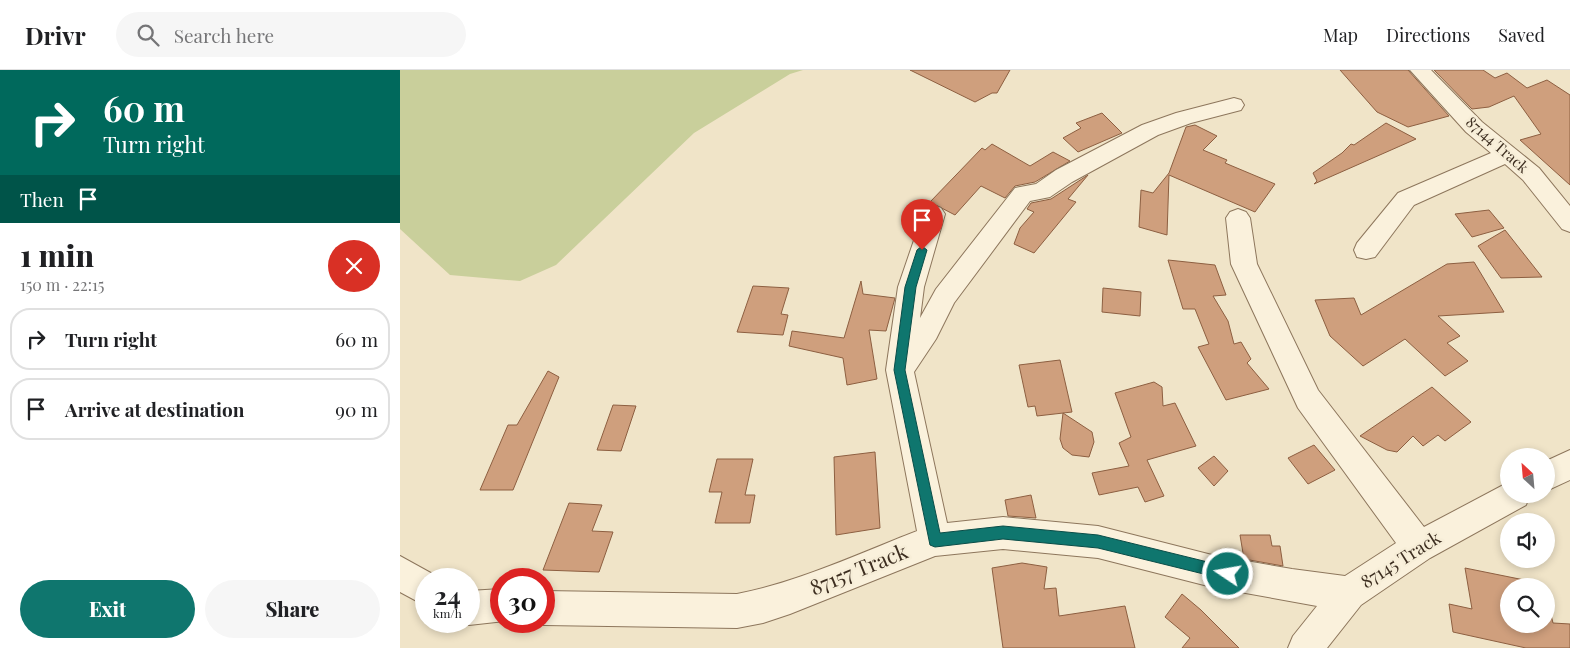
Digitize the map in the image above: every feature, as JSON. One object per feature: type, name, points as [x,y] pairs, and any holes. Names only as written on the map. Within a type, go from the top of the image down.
[{"type":"street","name":"87144 Track","points":[[1420,70],[1474,127],[1530,174],[1570,223]]},
{"type":"street","points":[[900,370],[928,330],[945,296],[1023,194],[1042,191],[1064,176],[1150,130],[1184,118],[1234,105]]},
{"type":"street","points":[[1366,250],[1406,200],[1506,154]]},
{"type":"street","points":[[1530,174],[1570,201]]},
{"type":"street","points":[[933,214],[911,287],[900,370],[935,540]]},
{"type":"street","points":[[1238,218],[1244,264],[1308,399],[1419,547]]},
{"type":"street","points":[[1555,472],[1570,464]]},
{"type":"street","name":"87145 Track","points":[[1305,648],[1349,593],[1419,547],[1500,502]]},
{"type":"street","name":"87157 Track","points":[[555,608],[737,611],[763,606],[935,540],[1003,533],[1098,542],[1212,570],[1292,586],[1349,593]]},
{"type":"street","points":[[400,573],[415,582]]},
{"type":"green space","points":[[400,70],[803,70],[790,74],[694,133],[556,265],[520,281],[450,275],[400,229]]},
{"type":"building","points":[[910,70],[1010,70],[997,93],[992,93],[975,102]]},
{"type":"building","points":[[1340,70],[1408,70],[1449,116],[1408,127],[1377,112]]},
{"type":"building","points":[[1434,70],[1483,70],[1495,78],[1507,73],[1527,88],[1547,80],[1570,95],[1570,185],[1520,140],[1541,134],[1514,96],[1489,107],[1472,109]]},
{"type":"building","points":[[1102,113],[1122,133],[1078,152],[1063,138],[1081,128],[1076,123]]},
{"type":"building","points":[[1386,123],[1416,139],[1314,184],[1317,181],[1313,173],[1342,153],[1351,144],[1354,145]]},
{"type":"building","points":[[1195,125],[1217,136],[1203,150],[1227,160],[1225,163],[1275,184],[1255,212],[1169,175],[1167,235],[1139,227],[1141,190],[1153,193],[1169,173],[1186,127]]},
{"type":"building","points":[[992,144],[1030,166],[1053,152],[1070,161],[1035,182],[1015,186],[1005,198],[981,186],[955,215],[930,202],[982,148],[985,150]]},
{"type":"building","points":[[1088,175],[1068,199],[1076,202],[1034,253],[1014,244],[1020,228],[1034,212],[1027,209],[1031,203],[1051,199]]},
{"type":"building","points":[[1489,210],[1504,228],[1472,237],[1455,214]]},
{"type":"building","points":[[1505,230],[1542,277],[1501,278],[1478,246]]},
{"type":"building","points":[[1168,260],[1215,265],[1226,295],[1213,296],[1228,321],[1234,344],[1241,342],[1251,359],[1247,363],[1269,389],[1226,400],[1198,347],[1209,344],[1195,309],[1183,309]]},
{"type":"building","points":[[1474,262],[1504,312],[1438,316],[1460,336],[1447,343],[1468,361],[1445,376],[1405,339],[1363,366],[1330,336],[1315,300],[1354,298],[1361,315],[1447,264]]},
{"type":"building","points":[[861,281],[863,294],[895,298],[886,331],[869,330],[877,379],[847,385],[843,358],[789,346],[792,331],[844,338]]},
{"type":"building","points":[[753,286],[789,288],[781,314],[788,315],[783,335],[737,332]]},
{"type":"building","points":[[1103,288],[1141,292],[1140,316],[1102,312]]},
{"type":"building","points":[[1060,360],[1072,412],[1037,416],[1035,406],[1028,407],[1019,365]]},
{"type":"building","points":[[548,371],[559,377],[513,490],[480,490],[508,425],[517,425]]},
{"type":"building","points":[[1154,382],[1162,387],[1163,406],[1175,403],[1196,446],[1147,460],[1164,496],[1145,502],[1138,487],[1099,495],[1092,473],[1129,466],[1119,443],[1131,437],[1115,393]]},
{"type":"building","points":[[1432,387],[1471,422],[1445,441],[1438,435],[1423,446],[1413,436],[1397,452],[1387,450],[1360,436]]},
{"type":"building","points":[[613,405],[636,406],[621,451],[597,450]]},
{"type":"building","points":[[1063,413],[1092,432],[1094,442],[1089,457],[1072,455],[1063,448],[1060,439]]},
{"type":"building","points":[[1314,445],[1335,470],[1308,484],[1288,458]]},
{"type":"building","points":[[875,452],[880,528],[836,535],[834,457]]},
{"type":"building","points":[[1214,456],[1228,471],[1214,486],[1198,468]]},
{"type":"building","points":[[717,459],[753,459],[745,495],[755,495],[750,523],[715,523],[722,492],[709,492]]},
{"type":"building","points":[[1031,495],[1036,518],[1008,516],[1005,500]]},
{"type":"building","points":[[569,503],[602,505],[592,531],[613,532],[599,572],[555,570],[555,568],[544,568]]},
{"type":"building","points":[[1240,535],[1270,535],[1272,546],[1280,546],[1283,566],[1244,559]]},
{"type":"building","points":[[1022,563],[1047,567],[1044,589],[1056,588],[1059,616],[1125,606],[1135,648],[1003,648],[992,568]]},
{"type":"building","points":[[1465,568],[1514,578],[1500,578],[1500,633],[1555,633],[1555,623],[1570,624],[1570,648],[1526,648],[1453,632],[1449,604],[1472,609]]},
{"type":"building","points":[[1182,594],[1239,648],[1182,648],[1190,638],[1165,617]]},
{"type":"route","points":[[922,250],[911,287],[900,370],[935,540],[1003,533],[1098,542],[1228,574]]}]
